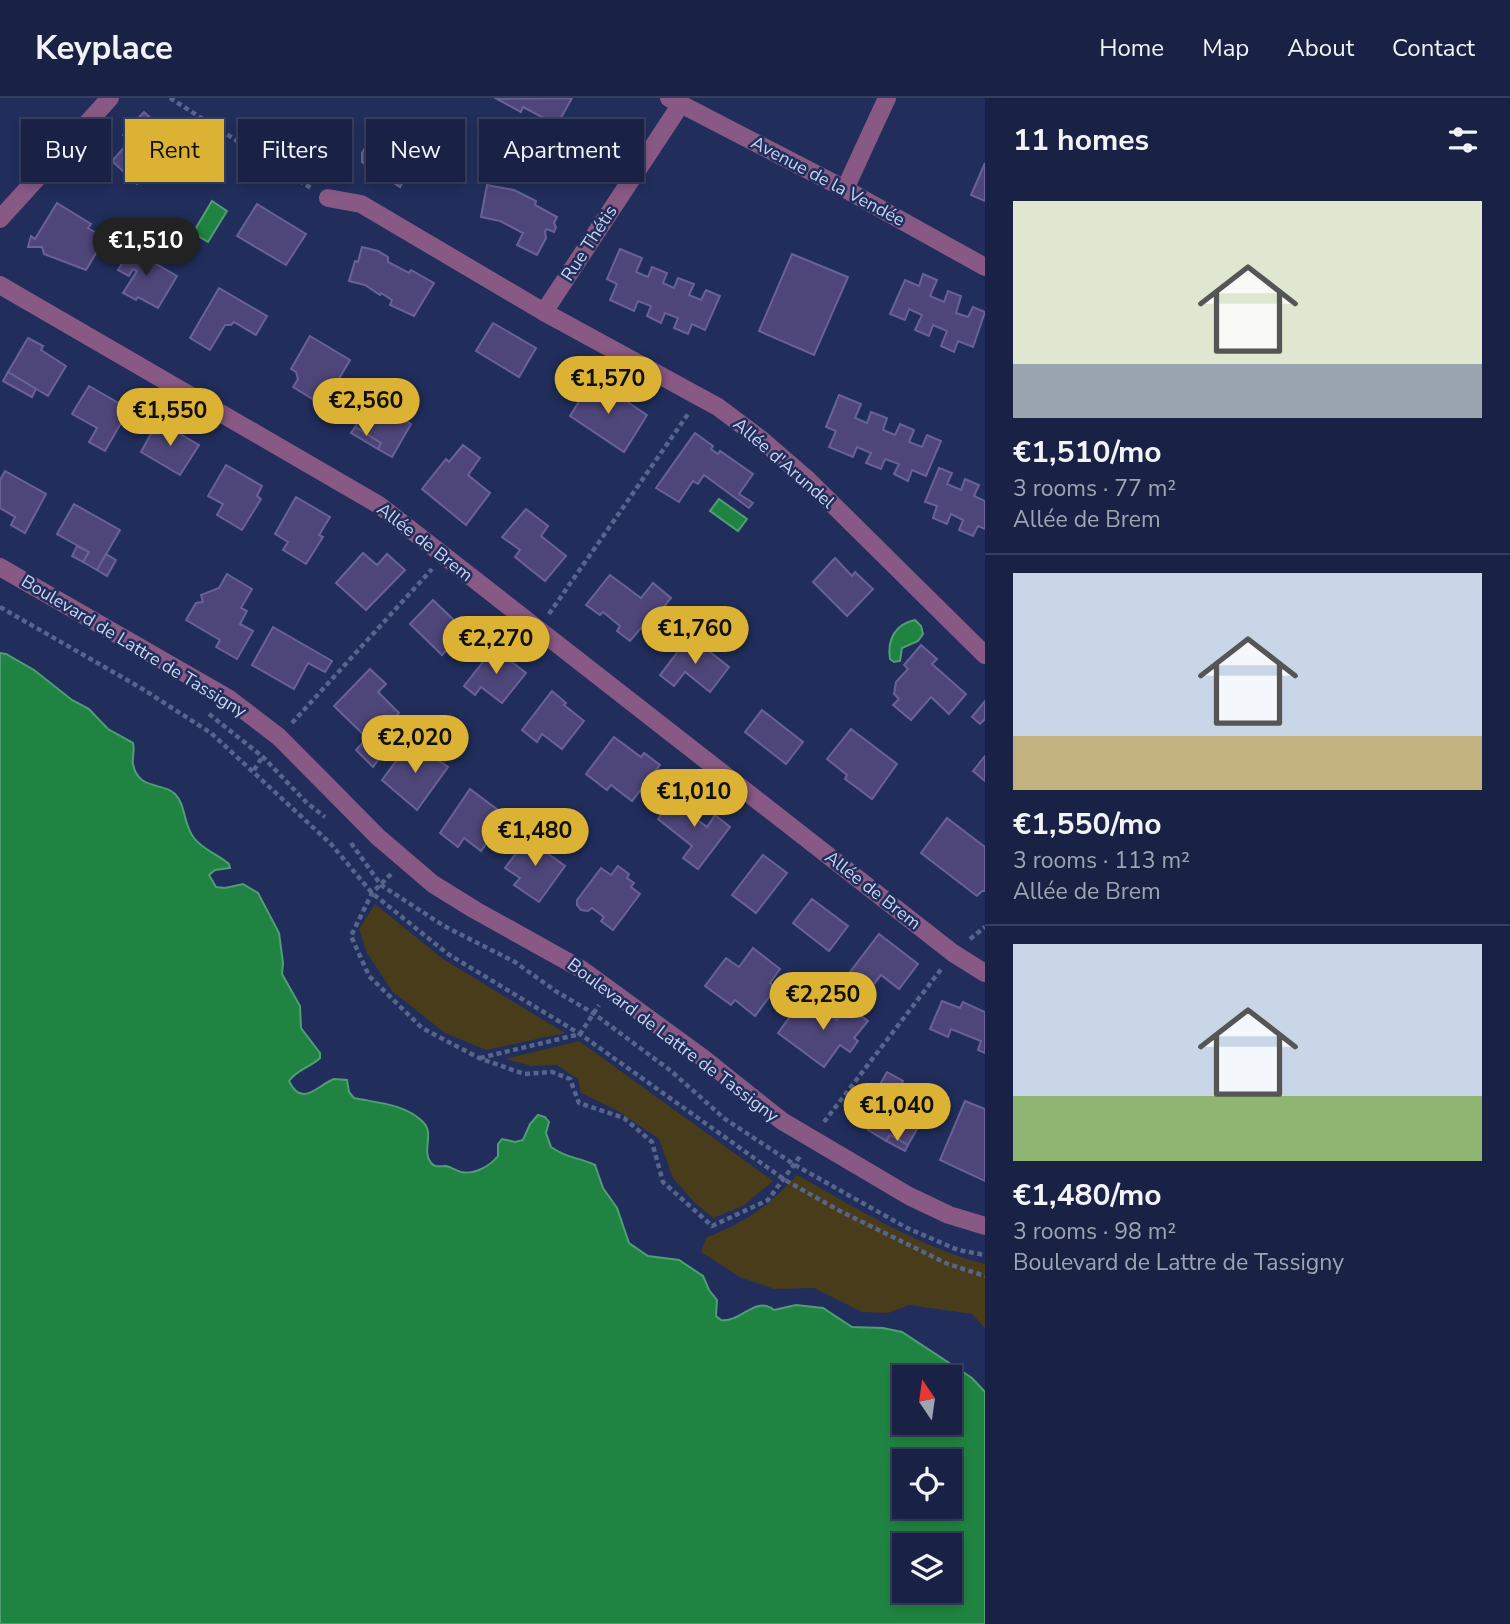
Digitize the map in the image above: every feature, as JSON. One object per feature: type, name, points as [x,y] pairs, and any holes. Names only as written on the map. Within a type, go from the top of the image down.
[{"type":"street","points":[[0,219],[110,98]]},
{"type":"street","points":[[845,189],[887,98]]},
{"type":"street","name":"Avenue de la Vendée","points":[[675,101],[845,189],[985,267]]},
{"type":"street","name":"Rue Thétis","points":[[544,312],[675,101]]},
{"type":"street","name":"Allée d'Arundel","points":[[328,198],[361,204],[544,312],[718,407],[807,479],[985,656]]},
{"type":"street","name":"Allée de Brem","points":[[0,285],[379,505],[953,953],[985,973]]},
{"type":"street","name":"Boulevard de Lattre de Tassigny","points":[[0,567],[218,692],[279,737],[403,860],[433,884],[581,968],[704,1058],[782,1121],[909,1196],[949,1215],[985,1226]]},
{"type":"path","points":[[170,98],[328,198]]},
{"type":"path","points":[[539,629],[700,398]]},
{"type":"path","points":[[254,770],[279,737],[443,557]]},
{"type":"path","points":[[0,607],[141,688],[211,733],[331,844],[372,893],[448,954],[580,1034],[785,1180],[840,1211],[948,1264],[985,1276]]},
{"type":"path","points":[[403,860],[363,906],[351,936],[369,976],[422,1028],[479,1058],[524,1074],[552,1072],[570,1079],[579,1103],[624,1118],[652,1142],[663,1182],[712,1226],[768,1200],[785,1180],[811,1139],[953,953]]},
{"type":"path","points":[[479,1058],[580,1034],[611,990]]},
{"type":"shaded area","points":[[212,201],[227,211],[208,242],[193,233]]},
{"type":"shaded area","points":[[719,499],[747,519],[738,531],[710,511]]},
{"type":"shaded area","points":[[915,620],[921,626],[923,634],[918,641],[902,648],[900,661],[894,662],[890,659],[889,652],[891,639],[902,625]]},
{"type":"shaded area","points":[[0,653],[34,670],[72,700],[89,709],[108,729],[133,743],[136,773],[146,782],[175,794],[194,838],[229,864],[230,868],[215,870],[209,875],[216,887],[243,884],[258,893],[279,933],[282,974],[300,1006],[301,1028],[320,1053],[320,1058],[289,1081],[299,1093],[311,1092],[334,1079],[347,1080],[349,1092],[354,1098],[400,1108],[416,1116],[428,1132],[427,1153],[433,1165],[466,1173],[481,1169],[495,1160],[498,1156],[498,1144],[502,1139],[515,1142],[523,1140],[530,1124],[538,1115],[545,1117],[549,1122],[546,1133],[551,1147],[595,1165],[603,1188],[617,1208],[629,1243],[648,1256],[679,1260],[703,1276],[717,1300],[716,1316],[721,1320],[735,1318],[761,1306],[774,1310],[796,1305],[823,1308],[852,1327],[902,1332],[952,1365],[892,1365],[892,1435],[962,1435],[962,1371],[972,1378],[985,1392],[985,1624],[0,1624]]},
{"type":"shaded area","points":[[375,904],[443,959],[565,1033],[486,1050],[445,1033],[392,991],[367,953],[359,929]]},
{"type":"shaded area","points":[[579,1041],[773,1181],[743,1206],[713,1218],[694,1202],[673,1178],[659,1139],[618,1111],[581,1093],[578,1079],[557,1065],[531,1066],[505,1059]]},
{"type":"shaded area","points":[[797,1175],[912,1237],[985,1264],[985,1328],[972,1314],[909,1305],[888,1313],[862,1312],[814,1288],[774,1289],[740,1277],[701,1252],[706,1238],[755,1212]]},
{"type":"building","points":[[572,98],[560,119],[546,119],[523,107],[521,112],[497,99]]},
{"type":"building","points":[[144,112],[152,119],[138,119]]},
{"type":"building","points":[[125,146],[125,173],[112,161]]},
{"type":"building","points":[[366,146],[366,165],[362,162],[362,153]]},
{"type":"building","points":[[985,163],[985,201],[971,195]]},
{"type":"building","points":[[487,185],[514,190],[536,201],[535,205],[557,217],[554,232],[547,229],[545,231],[546,238],[537,255],[517,245],[523,233],[500,221],[481,217]]},
{"type":"building","points":[[57,203],[91,224],[88,228],[105,238],[86,270],[44,254],[42,247],[28,247],[31,236],[35,239]]},
{"type":"building","points":[[257,204],[306,234],[286,265],[237,236]]},
{"type":"building","points":[[133,245],[148,254],[146,258],[177,276],[158,308],[138,297],[136,300],[123,293],[137,271],[133,269],[129,276],[118,270]]},
{"type":"building","points":[[362,247],[378,251],[388,257],[388,262],[409,273],[411,270],[434,283],[414,316],[390,305],[392,300],[381,293],[380,295],[365,285],[349,281]]},
{"type":"building","points":[[620,249],[642,258],[636,272],[648,277],[652,267],[667,273],[663,283],[674,288],[678,278],[694,284],[689,295],[701,300],[706,290],[720,296],[705,330],[692,324],[688,334],[674,328],[678,318],[665,313],[661,323],[647,316],[651,306],[638,301],[634,311],[610,300],[617,284],[607,279]]},
{"type":"building","points":[[792,254],[848,277],[814,355],[759,331]]},
{"type":"building","points":[[923,274],[937,280],[930,296],[944,302],[948,291],[961,296],[956,313],[968,317],[973,307],[985,312],[973,347],[958,341],[954,352],[941,346],[947,331],[933,325],[929,336],[915,330],[922,315],[909,309],[905,320],[890,314],[905,280],[919,286]]},
{"type":"building","points":[[219,288],[267,316],[256,335],[234,322],[225,325],[210,350],[190,338]]},
{"type":"building","points":[[493,323],[536,348],[519,377],[476,351]]},
{"type":"building","points":[[310,336],[350,360],[331,392],[326,389],[319,392],[314,400],[293,387],[298,379],[296,372],[291,369]]},
{"type":"building","points":[[28,338],[43,346],[41,350],[66,366],[48,396],[8,372]]},
{"type":"building","points":[[8,372],[36,389],[32,397],[3,381]]},
{"type":"building","points":[[593,379],[647,415],[624,452],[570,416]]},
{"type":"building","points":[[89,386],[129,409],[105,451],[89,442],[97,428],[72,414]]},
{"type":"building","points":[[839,395],[861,404],[855,418],[867,423],[871,412],[887,418],[883,430],[895,435],[900,424],[914,430],[909,442],[922,447],[927,435],[941,441],[926,476],[912,470],[908,481],[894,474],[899,464],[885,459],[881,469],[866,463],[871,453],[857,447],[853,457],[829,447],[836,431],[826,427]]},
{"type":"building","points":[[371,400],[411,424],[392,457],[378,449],[381,443],[355,427]]},
{"type":"building","points":[[158,421],[199,445],[180,475],[141,452]]},
{"type":"building","points":[[355,427],[381,443],[378,449],[351,433]]},
{"type":"building","points":[[695,433],[713,446],[711,449],[718,454],[720,451],[753,474],[739,494],[753,503],[749,508],[704,475],[698,484],[693,481],[679,502],[656,488]]},
{"type":"building","points":[[463,445],[480,458],[468,475],[490,493],[466,525],[422,489],[446,459],[449,462]]},
{"type":"building","points":[[226,465],[262,486],[257,496],[261,499],[242,530],[217,515],[223,504],[208,496]]},
{"type":"building","points":[[939,468],[952,473],[947,484],[961,490],[965,479],[979,485],[974,496],[985,501],[985,529],[978,526],[973,536],[959,530],[963,520],[951,514],[947,524],[933,518],[937,506],[925,502]]},
{"type":"building","points":[[5,471],[46,494],[25,533],[11,525],[15,517],[0,508],[0,480]]},
{"type":"building","points":[[296,497],[330,517],[319,535],[323,537],[306,564],[283,550],[288,542],[275,534]]},
{"type":"building","points":[[74,504],[120,530],[97,570],[83,562],[89,552],[57,534]]},
{"type":"building","points":[[526,509],[548,526],[541,536],[566,556],[545,581],[515,557],[520,550],[502,537]]},
{"type":"building","points":[[77,546],[89,552],[83,562],[72,556]]},
{"type":"building","points":[[363,553],[377,565],[387,554],[405,570],[366,610],[336,583]]},
{"type":"building","points":[[106,554],[116,560],[107,576],[97,570]]},
{"type":"building","points":[[835,558],[852,576],[855,572],[873,589],[847,616],[813,582]]},
{"type":"building","points":[[227,574],[252,589],[241,608],[247,611],[240,624],[253,631],[237,659],[216,647],[220,640],[186,620],[196,603],[203,602],[201,595],[219,588]]},
{"type":"building","points":[[610,575],[641,598],[653,583],[671,598],[650,624],[647,621],[630,641],[617,631],[620,626],[603,612],[600,615],[586,605]]},
{"type":"building","points":[[433,600],[456,622],[461,617],[471,626],[442,655],[410,624]]},
{"type":"building","points":[[273,627],[332,661],[325,672],[308,663],[294,689],[252,665]]},
{"type":"building","points":[[690,636],[729,667],[710,692],[685,672],[674,686],[660,675]]},
{"type":"building","points":[[921,645],[937,659],[932,664],[966,694],[949,714],[931,697],[911,720],[893,705],[899,699],[894,694],[896,682],[908,669],[904,665]]},
{"type":"building","points":[[494,648],[526,673],[502,703],[481,687],[475,695],[464,686]]},
{"type":"building","points":[[370,669],[386,684],[378,692],[399,713],[377,736],[388,747],[373,767],[356,750],[367,738],[334,706]]},
{"type":"building","points":[[552,691],[584,721],[562,749],[542,734],[537,742],[522,730]]},
{"type":"building","points":[[985,701],[985,719],[980,724],[972,717]]},
{"type":"building","points":[[762,710],[803,742],[786,764],[745,732]]},
{"type":"building","points":[[851,729],[897,764],[872,799],[845,779],[847,775],[827,759]]},
{"type":"building","points":[[614,737],[641,757],[644,753],[660,765],[632,801],[611,785],[607,790],[586,774]]},
{"type":"building","points":[[411,741],[448,767],[417,810],[382,780]]},
{"type":"building","points":[[985,756],[985,781],[973,771]]},
{"type":"building","points":[[470,789],[506,816],[481,851],[464,838],[458,847],[440,833]]},
{"type":"building","points":[[689,791],[705,804],[695,818],[707,827],[715,815],[730,827],[698,869],[683,858],[692,846],[658,819],[668,805],[674,810]]},
{"type":"building","points":[[947,818],[985,847],[985,891],[977,896],[921,853]]},
{"type":"building","points":[[532,832],[548,843],[543,850],[565,866],[539,902],[514,885],[520,878],[505,868]]},
{"type":"building","points":[[763,855],[787,873],[756,913],[732,895]]},
{"type":"building","points":[[618,866],[629,874],[627,878],[634,883],[631,887],[640,894],[613,930],[601,921],[604,917],[592,908],[588,911],[581,910],[577,900],[601,868],[611,875]]},
{"type":"building","points":[[812,899],[848,926],[829,951],[793,923]]},
{"type":"building","points":[[879,934],[918,964],[899,989],[881,975],[868,992],[847,976]]},
{"type":"building","points":[[753,948],[780,969],[770,983],[776,988],[755,1016],[735,1000],[731,1005],[705,986],[726,958],[739,967]]},
{"type":"building","points":[[942,1001],[960,1008],[963,1002],[985,1012],[985,1053],[978,1050],[981,1041],[951,1029],[948,1037],[930,1029]]},
{"type":"building","points":[[817,1005],[837,1020],[847,1006],[868,1021],[854,1038],[858,1041],[850,1052],[840,1045],[824,1067],[778,1033],[797,1007],[809,1015]]},
{"type":"building","points":[[887,1072],[903,1081],[898,1092],[928,1110],[908,1145],[890,1135],[886,1141],[868,1130],[871,1124],[861,1118]]},
{"type":"building","points":[[965,1101],[985,1109],[985,1181],[940,1160]]},
{"type":"building","points":[[890,1135],[908,1145],[905,1151],[886,1141]]}]
